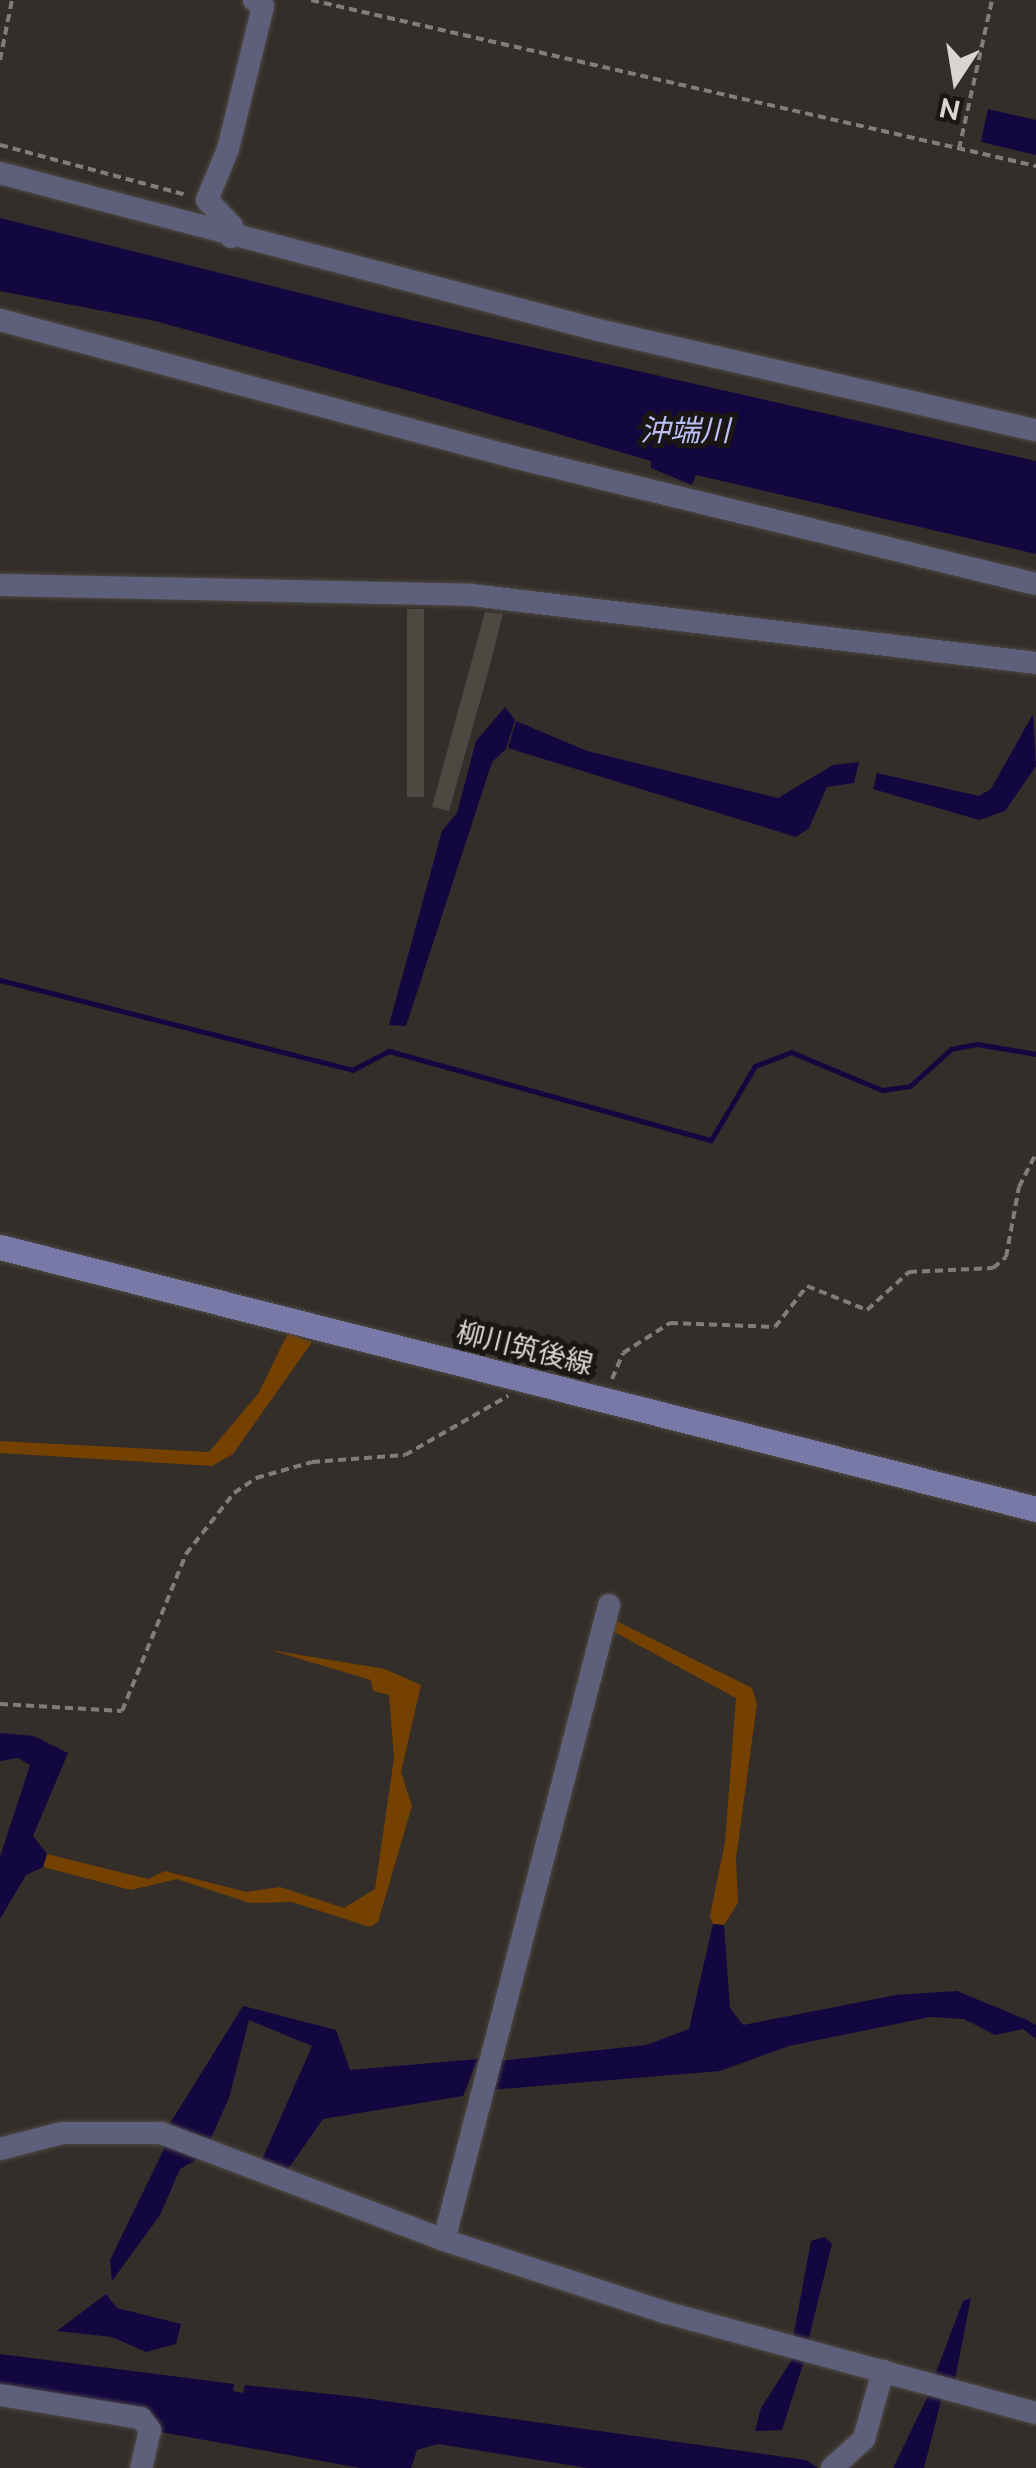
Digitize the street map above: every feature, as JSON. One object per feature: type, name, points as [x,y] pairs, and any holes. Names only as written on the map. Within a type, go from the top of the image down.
[{"type":"main road","name":"柳川筑後線","points":[[0,1247],[1036,1508]]},
{"type":"street","points":[[232,238],[232,226],[206,200],[228,150],[263,6],[254,0]]},
{"type":"street","points":[[0,173],[232,238],[1036,430]]},
{"type":"street","points":[[0,320],[513,457],[1036,584]]},
{"type":"street","points":[[0,585],[472,594],[1036,663]]},
{"type":"street","points":[[444,2240],[609,1605]]},
{"type":"street","points":[[0,2149],[62,2133],[161,2132],[214,2148],[280,2180],[444,2240],[664,2312],[1036,2413]]},
{"type":"street","points":[[832,2468],[864,2439],[883,2371]]},
{"type":"street","points":[[0,2394],[141,2418],[150,2430],[141,2468]]},
{"type":"path","points":[[0,60],[12,0]]},
{"type":"path","points":[[311,0],[1036,166]]},
{"type":"path","points":[[959,149],[992,0]]},
{"type":"path","points":[[0,144],[206,200]]},
{"type":"path","points":[[604,1398],[623,1353],[670,1323],[775,1327],[807,1286],[867,1310],[910,1272],[993,1268],[1006,1257],[1019,1188],[1036,1153]]},
{"type":"path","points":[[0,1704],[122,1711],[186,1554],[234,1493],[256,1478],[312,1462],[405,1455],[534,1381]]},
{"type":"shaded area","points":[[288,1333],[312,1342],[233,1454],[212,1466],[0,1453],[0,1441],[209,1452],[258,1394]]},
{"type":"shaded area","points":[[612,1619],[752,1688],[757,1704],[736,1859],[738,1903],[724,1925],[713,1924],[710,1916],[725,1842],[736,1698],[609,1629]]},
{"type":"shaded area","points":[[270,1650],[385,1669],[421,1685],[401,1772],[412,1806],[378,1922],[370,1927],[292,1902],[250,1903],[177,1879],[131,1890],[43,1867],[47,1854],[148,1879],[165,1871],[246,1892],[280,1887],[344,1908],[375,1889],[394,1758],[389,1695],[373,1691],[371,1680]]},
{"type":"water","points":[[988,109],[1036,120],[1036,155],[981,142]]},
{"type":"water","name":"沖端川","points":[[0,218],[376,312],[1036,461],[1036,554],[696,475],[692,485],[651,468],[651,461],[421,394],[155,321],[0,291]]},
{"type":"water","points":[[505,707],[515,720],[506,749],[492,762],[406,1026],[389,1025],[442,831],[457,813],[476,741]]},
{"type":"water","points":[[1033,714],[1036,766],[1005,811],[979,820],[873,789],[877,773],[979,796],[991,789]]},
{"type":"water","points":[[516,721],[587,751],[778,798],[833,765],[859,762],[854,783],[827,787],[809,828],[796,837],[508,748]]},
{"type":"water","points":[[0,1733],[34,1736],[68,1753],[33,1836],[47,1854],[43,1867],[26,1875],[0,1919],[0,1857],[30,1765],[18,1758],[0,1761]]},
{"type":"water","points":[[713,1924],[724,1925],[730,2008],[743,2025],[896,1995],[957,1991],[1036,2025],[1036,2039],[1023,2029],[995,2035],[964,2019],[930,2017],[789,2046],[720,2071],[490,2090],[499,2061],[646,2045],[689,2029]]},
{"type":"water","points":[[243,2006],[336,2030],[350,2070],[478,2059],[463,2096],[323,2119],[286,2172],[262,2160],[312,2046],[249,2020],[229,2098],[211,2138],[196,2160],[180,2169],[160,2215],[112,2281],[110,2260],[163,2151],[169,2125]]},
{"type":"water","points":[[825,2237],[832,2244],[808,2342],[793,2338],[811,2241]]},
{"type":"water","points":[[106,2294],[117,2308],[181,2324],[176,2344],[146,2352],[112,2337],[57,2331]]},
{"type":"water","points":[[971,2298],[955,2379],[935,2375],[963,2301]]},
{"type":"water","points":[[0,2354],[234,2384],[233,2391],[243,2393],[245,2385],[357,2397],[806,2460],[818,2468],[588,2468],[438,2444],[417,2450],[411,2468],[360,2468],[0,2403]]},
{"type":"water","points":[[793,2358],[804,2361],[782,2430],[755,2431],[761,2408]]},
{"type":"water","points":[[929,2394],[942,2397],[924,2468],[893,2468]]},
{"type":"building","points":[[407,609],[424,609],[424,797],[407,797]]},
{"type":"building","points":[[485,612],[503,614],[449,811],[432,807]]},
{"type":"waterway","points":[[0,980],[352,1070],[389,1051],[711,1140],[755,1066],[791,1052],[882,1090],[910,1086],[951,1049],[977,1044],[1036,1054]]}]
